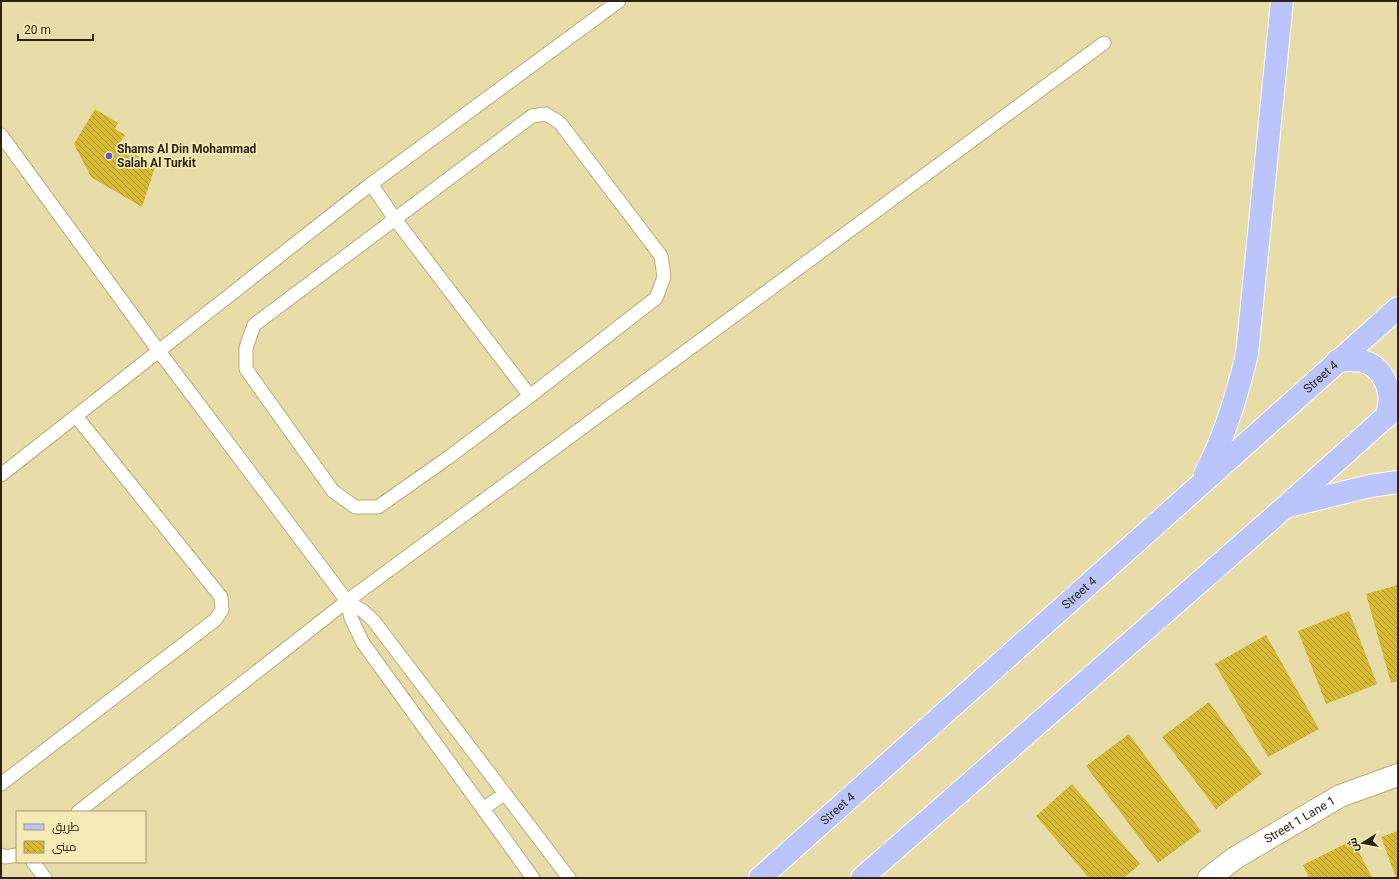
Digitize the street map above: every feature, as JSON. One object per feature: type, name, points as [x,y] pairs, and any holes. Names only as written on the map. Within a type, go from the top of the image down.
[{"type":"main road","points":[[1199,485],[1215,454],[1229,421],[1247,354],[1282,1]]},
{"type":"main road","name":"Street 4","points":[[760,878],[1398,308]]},
{"type":"main road","points":[[862,878],[1284,508],[1392,411],[1389,404],[1389,390],[1384,378],[1375,368],[1363,361],[1350,359],[1337,361]]},
{"type":"main road","points":[[1284,508],[1337,493],[1398,482]]},
{"type":"street","name":"Street 1 Lane 1","points":[[1209,878],[1235,858],[1340,796],[1398,775]]},
{"type":"lane","points":[[1,475],[370,184],[619,1]]},
{"type":"lane","points":[[79,811],[347,601],[1104,43]]},
{"type":"lane","points":[[546,114],[560,123],[661,256],[664,277],[656,298],[449,457],[378,507],[355,507],[333,491],[246,369],[246,348],[254,325],[395,219],[532,116],[546,114]]},
{"type":"lane","points":[[1,135],[158,350],[347,601],[363,611],[373,620],[569,878]]},
{"type":"lane","points":[[370,184],[530,396]]},
{"type":"lane","points":[[1,784],[215,620],[222,610],[221,597],[76,416]]},
{"type":"lane","points":[[347,601],[351,618],[363,643],[533,878]]},
{"type":"lane","points":[[483,809],[504,794]]},
{"type":"lane","points":[[1,854],[5,858],[16,854]]},
{"type":"lane","points":[[35,863],[45,878]]},
{"type":"building","name":"Shams Al Din Mohammad Salah Al Turkit","points":[[95,109],[118,123],[115,129],[125,135],[119,144],[155,167],[142,207],[91,177],[74,144]]},
{"type":"building","points":[[1398,585],[1398,681],[1391,683],[1366,594]]},
{"type":"building","points":[[1349,611],[1377,684],[1326,704],[1298,631]]},
{"type":"building","points":[[1266,635],[1319,729],[1268,757],[1215,664]]},
{"type":"building","points":[[1209,702],[1262,774],[1216,809],[1162,737]]},
{"type":"building","points":[[1129,734],[1201,831],[1158,863],[1086,766]]},
{"type":"building","points":[[1072,784],[1140,864],[1124,878],[1089,878],[1036,816]]},
{"type":"building","points":[[1398,831],[1398,878],[1396,878],[1381,837]]},
{"type":"building","points":[[1353,840],[1372,878],[1309,878],[1303,865]]},
{"type":"place","name":"Shams Al Din Mohammad Salah Al Turkit","points":[[109,156]]}]
